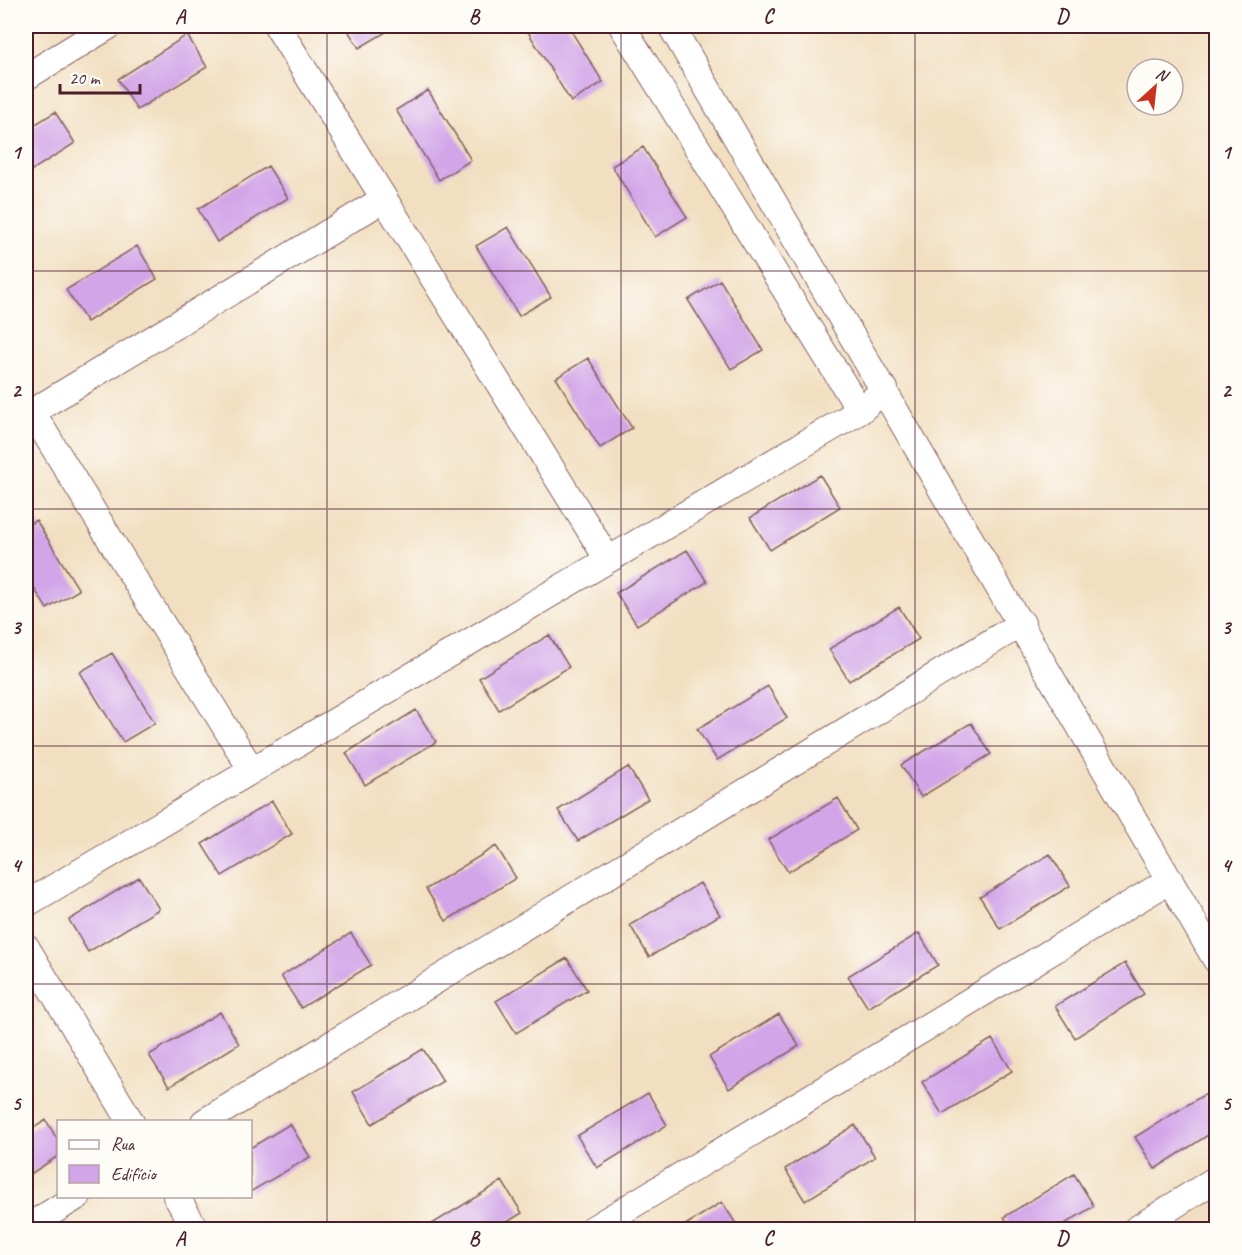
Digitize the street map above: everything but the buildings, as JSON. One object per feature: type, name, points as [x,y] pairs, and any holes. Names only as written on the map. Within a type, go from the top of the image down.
[{"type":"street","points":[[26,77],[109,26]]},
{"type":"street","points":[[277,26],[607,558]]},
{"type":"street","points":[[622,26],[860,411]]},
{"type":"street","points":[[671,26],[885,388],[1216,960]]},
{"type":"street","points":[[250,769],[32,412],[384,199]]},
{"type":"street","points":[[26,904],[250,769],[860,411],[885,388]]},
{"type":"street","points":[[207,1120],[1022,623]]},
{"type":"street","points":[[591,1230],[1170,880]]},
{"type":"street","points":[[26,947],[130,1120]]},
{"type":"street","points":[[1135,1230],[1216,1179]]},
{"type":"street","points":[[26,1228],[76,1198]]},
{"type":"street","points":[[177,1198],[196,1230]]}]
